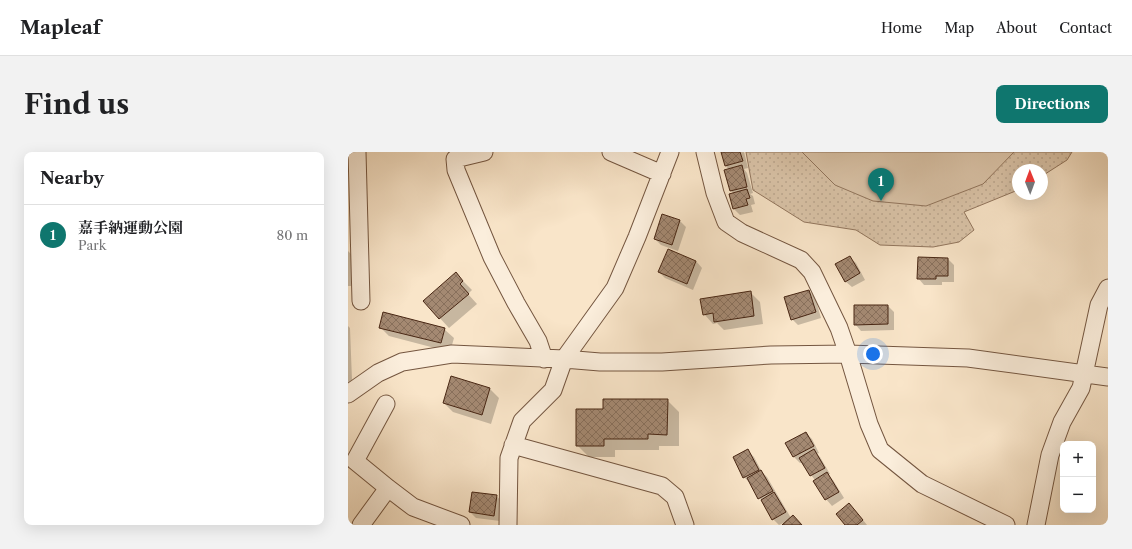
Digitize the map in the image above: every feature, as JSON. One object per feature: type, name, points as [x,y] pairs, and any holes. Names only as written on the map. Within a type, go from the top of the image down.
[{"type":"street","points":[[357,152],[361,301]]},
{"type":"street","points":[[484,152],[455,159],[456,170],[492,257],[538,341],[544,359]]},
{"type":"street","points":[[612,152],[662,174]]},
{"type":"street","points":[[508,525],[509,458],[522,421],[553,390],[564,359],[616,288],[670,152]]},
{"type":"street","points":[[704,152],[715,192],[726,222],[742,233],[801,260],[812,272],[839,328],[869,424],[880,450],[922,484],[1006,525]]},
{"type":"street","points":[[1036,525],[1050,455],[1062,422],[1081,388],[1099,305],[1108,288]]},
{"type":"street","points":[[348,394],[378,373],[402,362],[452,354],[600,362],[662,362],[770,355],[848,354],[968,358],[1108,377]]},
{"type":"street","points":[[386,404],[355,462],[413,506],[461,525]]},
{"type":"street","points":[[513,445],[662,486],[675,497],[685,525]]},
{"type":"street","points":[[361,525],[388,488]]},
{"type":"shaded area","points":[[746,152],[1072,152],[1067,160],[1048,172],[1048,164],[1012,164],[1012,192],[964,212],[974,230],[959,242],[933,247],[880,245],[856,230],[804,222],[753,190]]},
{"type":"shaded area","points":[[802,152],[1014,152],[983,184],[926,206],[873,201],[835,185]]},
{"type":"building","points":[[721,152],[740,152],[743,161],[725,166]]},
{"type":"building","points":[[742,165],[747,187],[730,191],[724,170]]},
{"type":"building","points":[[747,189],[750,198],[746,199],[748,205],[733,209],[729,194]]},
{"type":"building","points":[[662,214],[680,220],[672,245],[654,239]]},
{"type":"building","points":[[668,249],[696,261],[687,284],[658,272]]},
{"type":"building","points":[[850,256],[860,273],[845,282],[835,264]]},
{"type":"building","points":[[918,257],[948,258],[948,276],[936,276],[936,279],[917,279]]},
{"type":"building","points":[[456,272],[463,281],[460,284],[469,294],[439,319],[423,301]]},
{"type":"building","points":[[809,290],[816,312],[791,320],[784,297]]},
{"type":"building","points":[[751,291],[754,316],[714,322],[713,313],[703,315],[700,299]]},
{"type":"building","points":[[854,305],[888,305],[888,324],[854,325]]},
{"type":"building","points":[[383,312],[445,328],[441,343],[379,328]]},
{"type":"building","points":[[451,376],[490,388],[482,415],[443,403]]},
{"type":"building","points":[[603,399],[668,399],[667,435],[648,434],[648,439],[604,439],[604,446],[576,446],[576,409],[603,409]]},
{"type":"building","points":[[806,432],[814,446],[793,457],[785,443]]},
{"type":"building","points":[[748,449],[759,470],[743,478],[733,457]]},
{"type":"building","points":[[814,449],[825,468],[810,476],[799,458]]},
{"type":"building","points":[[761,470],[773,491],[758,499],[747,478]]},
{"type":"building","points":[[827,472],[839,492],[825,500],[813,481]]},
{"type":"building","points":[[472,492],[497,495],[494,516],[469,512]]},
{"type":"building","points":[[774,492],[786,512],[772,520],[761,500]]},
{"type":"building","points":[[849,503],[863,520],[857,525],[845,525],[836,514]]},
{"type":"building","points":[[793,515],[802,525],[782,525]]},
{"type":"place","name":"嘉手納運動公園","points":[[881,201]]}]
